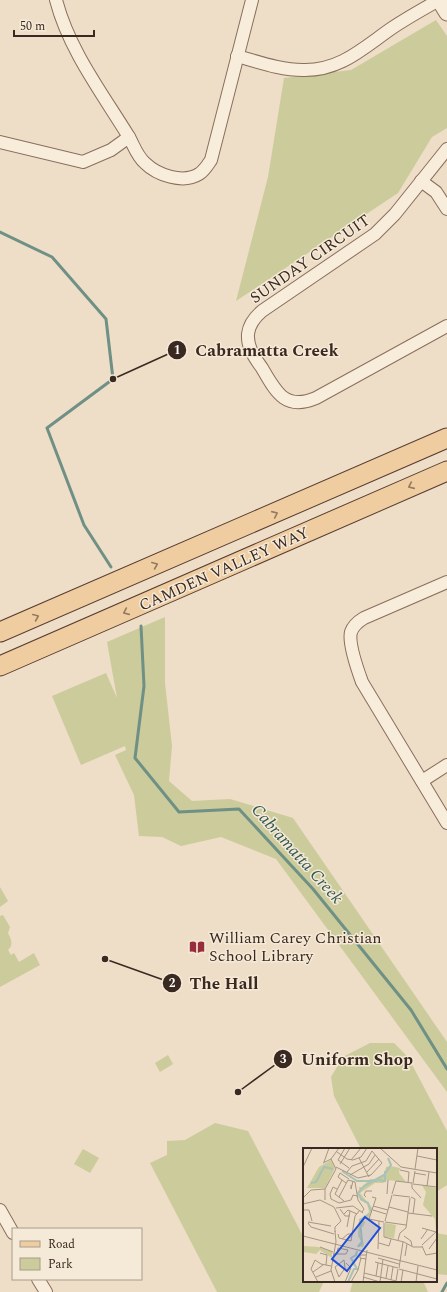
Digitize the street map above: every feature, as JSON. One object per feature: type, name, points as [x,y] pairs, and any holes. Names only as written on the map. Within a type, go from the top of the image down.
[{"type":"main road","points":[[404,458],[434,430],[447,425]]},
{"type":"main road","name":"CAMDEN VALLEY WAY","points":[[0,632],[404,458],[447,438]]},
{"type":"main road","name":"CAMDEN VALLEY WAY","points":[[0,666],[447,470]]},
{"type":"street","points":[[56,0],[74,46],[129,137],[136,152],[153,170],[181,179],[199,175],[211,160],[252,0]]},
{"type":"street","points":[[237,56],[289,69],[320,69],[336,65],[361,52],[403,21],[439,0],[447,13]]},
{"type":"street","points":[[0,142],[83,162],[111,150],[129,137]]},
{"type":"street","name":"SUNDAY CIRCUIT","points":[[447,149],[395,214],[375,234],[255,318],[248,333],[250,349],[276,392],[284,398],[299,403],[316,398],[447,326]]},
{"type":"street","points":[[421,181],[436,192],[447,209]]},
{"type":"street","points":[[447,582],[364,618],[354,626],[351,633],[356,667],[362,682],[447,822]]},
{"type":"street","points":[[422,781],[447,765]]},
{"type":"street","points":[[0,1210],[12,1231]]},
{"type":"street","points":[[39,1280],[46,1292]]},
{"type":"green space","points":[[436,20],[447,36],[447,128],[432,137],[398,193],[236,301],[268,177],[284,78],[351,70]]},
{"type":"green space","points":[[165,617],[165,683],[172,746],[169,781],[192,801],[230,799],[293,818],[447,1042],[447,1092],[276,859],[221,837],[181,846],[162,837],[139,836],[134,795],[115,755],[126,750],[125,746],[81,765],[52,696],[106,673],[117,698],[107,642]]},
{"type":"green space","points":[[0,887],[8,901],[0,907]]},
{"type":"green space","points":[[3,915],[10,927],[8,933],[11,940],[11,946],[8,950],[11,955],[14,953],[19,962],[34,953],[40,965],[0,987],[0,916]]},
{"type":"green space","points":[[370,1043],[394,1043],[408,1057],[447,1131],[447,1185],[437,1191],[437,1148],[360,1148],[334,1096],[331,1077],[343,1057]]},
{"type":"green space","points":[[168,1055],[173,1064],[160,1072],[155,1063]]},
{"type":"green space","points":[[215,1123],[248,1131],[303,1236],[303,1282],[324,1282],[319,1292],[217,1292],[150,1163],[167,1155],[167,1141],[185,1140]]},
{"type":"green space","points":[[83,1149],[99,1158],[90,1173],[74,1164]]},
{"type":"green space","points":[[437,1233],[447,1235],[447,1275],[437,1274]]},
{"type":"green space","points":[[353,1282],[423,1282],[428,1292],[350,1292]]},
{"type":"waterway","name":"Cabramatta Creek","points":[[0,232],[52,257],[106,319],[113,379],[47,428],[84,525],[111,567]]},
{"type":"waterway","name":"Cabramatta Creek","points":[[141,626],[144,686],[135,758],[179,812],[239,809],[313,889],[411,1010],[447,1069]]},
{"type":"waterway","name":"Cabramatta Creek","points":[[442,1292],[447,1283]]},
{"type":"place","name":"Cabramatta Creek","points":[[113,379]]},
{"type":"place","name":"William Carey Christian School Library","points":[[197,947]]},
{"type":"place","name":"The Hall","points":[[105,959]]},
{"type":"place","name":"Uniform Shop","points":[[238,1092]]}]
